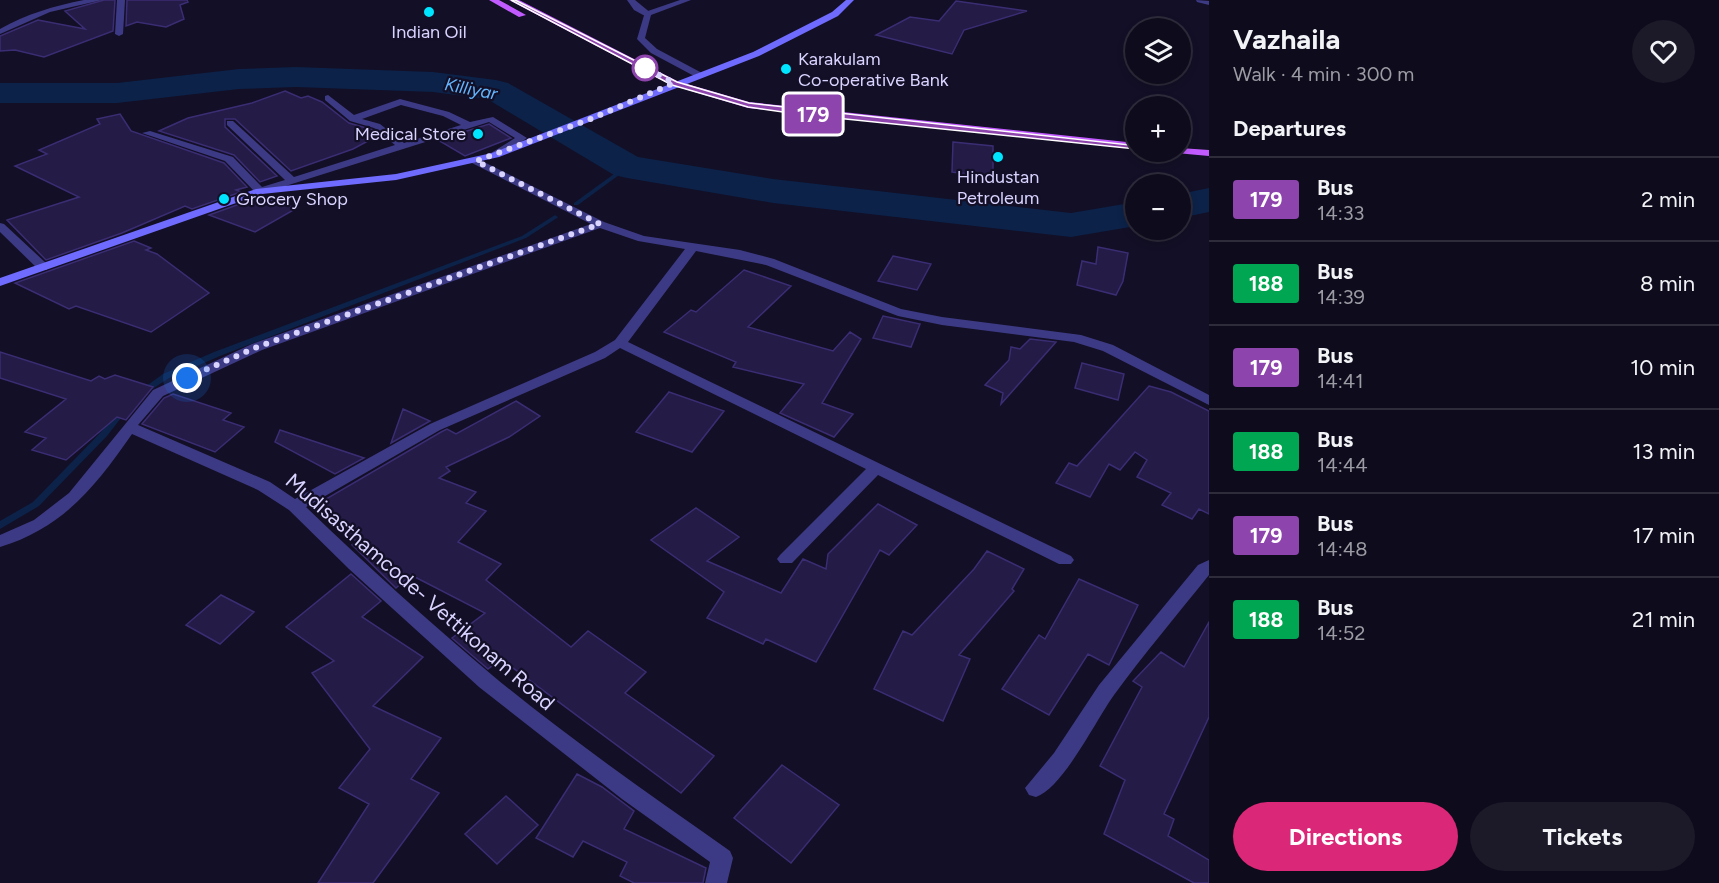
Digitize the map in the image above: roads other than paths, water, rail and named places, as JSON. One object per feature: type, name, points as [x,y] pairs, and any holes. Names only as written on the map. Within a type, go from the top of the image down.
[{"type":"main road","points":[[493,0],[648,77],[748,105],[797,112],[1125,145]]},
{"type":"main road","points":[[513,0],[674,83]]},
{"type":"main road","points":[[1191,152],[1209,153]]},
{"type":"street","points":[[0,32],[45,7],[99,0]]},
{"type":"street","points":[[119,34],[121,0]]},
{"type":"street","points":[[631,0],[637,8],[648,14],[687,0]]},
{"type":"street","points":[[260,191],[396,177],[495,155],[794,37],[836,14],[850,0]]},
{"type":"street","points":[[1200,0],[1209,3]]},
{"type":"street","points":[[648,14],[641,39],[654,51],[699,75]]},
{"type":"street","points":[[328,98],[353,120],[377,126],[402,146]]},
{"type":"street","points":[[353,120],[400,102],[446,114],[470,125]]},
{"type":"street","points":[[0,282],[260,191],[490,119],[522,138],[495,155]]},
{"type":"street","points":[[230,123],[292,181]]},
{"type":"street","points":[[147,132],[229,159],[260,191]]},
{"type":"street","points":[[476,161],[590,219],[642,239],[691,249],[740,254],[771,262],[898,312],[942,321],[1076,338],[1108,348],[1209,401]]},
{"type":"street","points":[[0,541],[34,530],[73,498],[158,393],[202,370],[257,347],[590,219]]},
{"type":"street","points":[[0,226],[43,267]]},
{"type":"street","points":[[295,506],[435,427],[600,355],[620,343],[691,249]]},
{"type":"street","points":[[620,343],[1065,560]]},
{"type":"street","name":"Mudisasthamcode- Vettikonam Road","points":[[129,427],[264,486],[295,506],[355,565],[486,681],[629,792],[722,858],[716,883]]},
{"type":"street","points":[[786,559],[877,467]]},
{"type":"street","points":[[1036,788],[1061,759],[1106,690],[1204,569],[1209,566]]},
{"type":"waterway","name":"Killiyar","points":[[0,93],[117,93],[239,79],[296,77],[433,82],[496,90],[627,167],[773,191],[1071,225],[1125,216]]},
{"type":"waterway","points":[[576,204],[627,167]]},
{"type":"waterway","name":"Killiyar","points":[[1191,204],[1209,200]]},
{"type":"waterway","points":[[142,392],[166,376],[217,354],[524,237],[555,217]]},
{"type":"waterway","points":[[0,526],[36,504],[104,434],[124,409]]},
{"type":"place","name":"Indian Oil","points":[[429,12]]},
{"type":"place","name":"Karakulam Co-operative Bank","points":[[786,69]]},
{"type":"place","name":"Medical Store","points":[[478,134]]},
{"type":"place","name":"Hindustan Petroleum","points":[[998,157]]},
{"type":"place","name":"Grocery Shop","points":[[224,199]]}]
